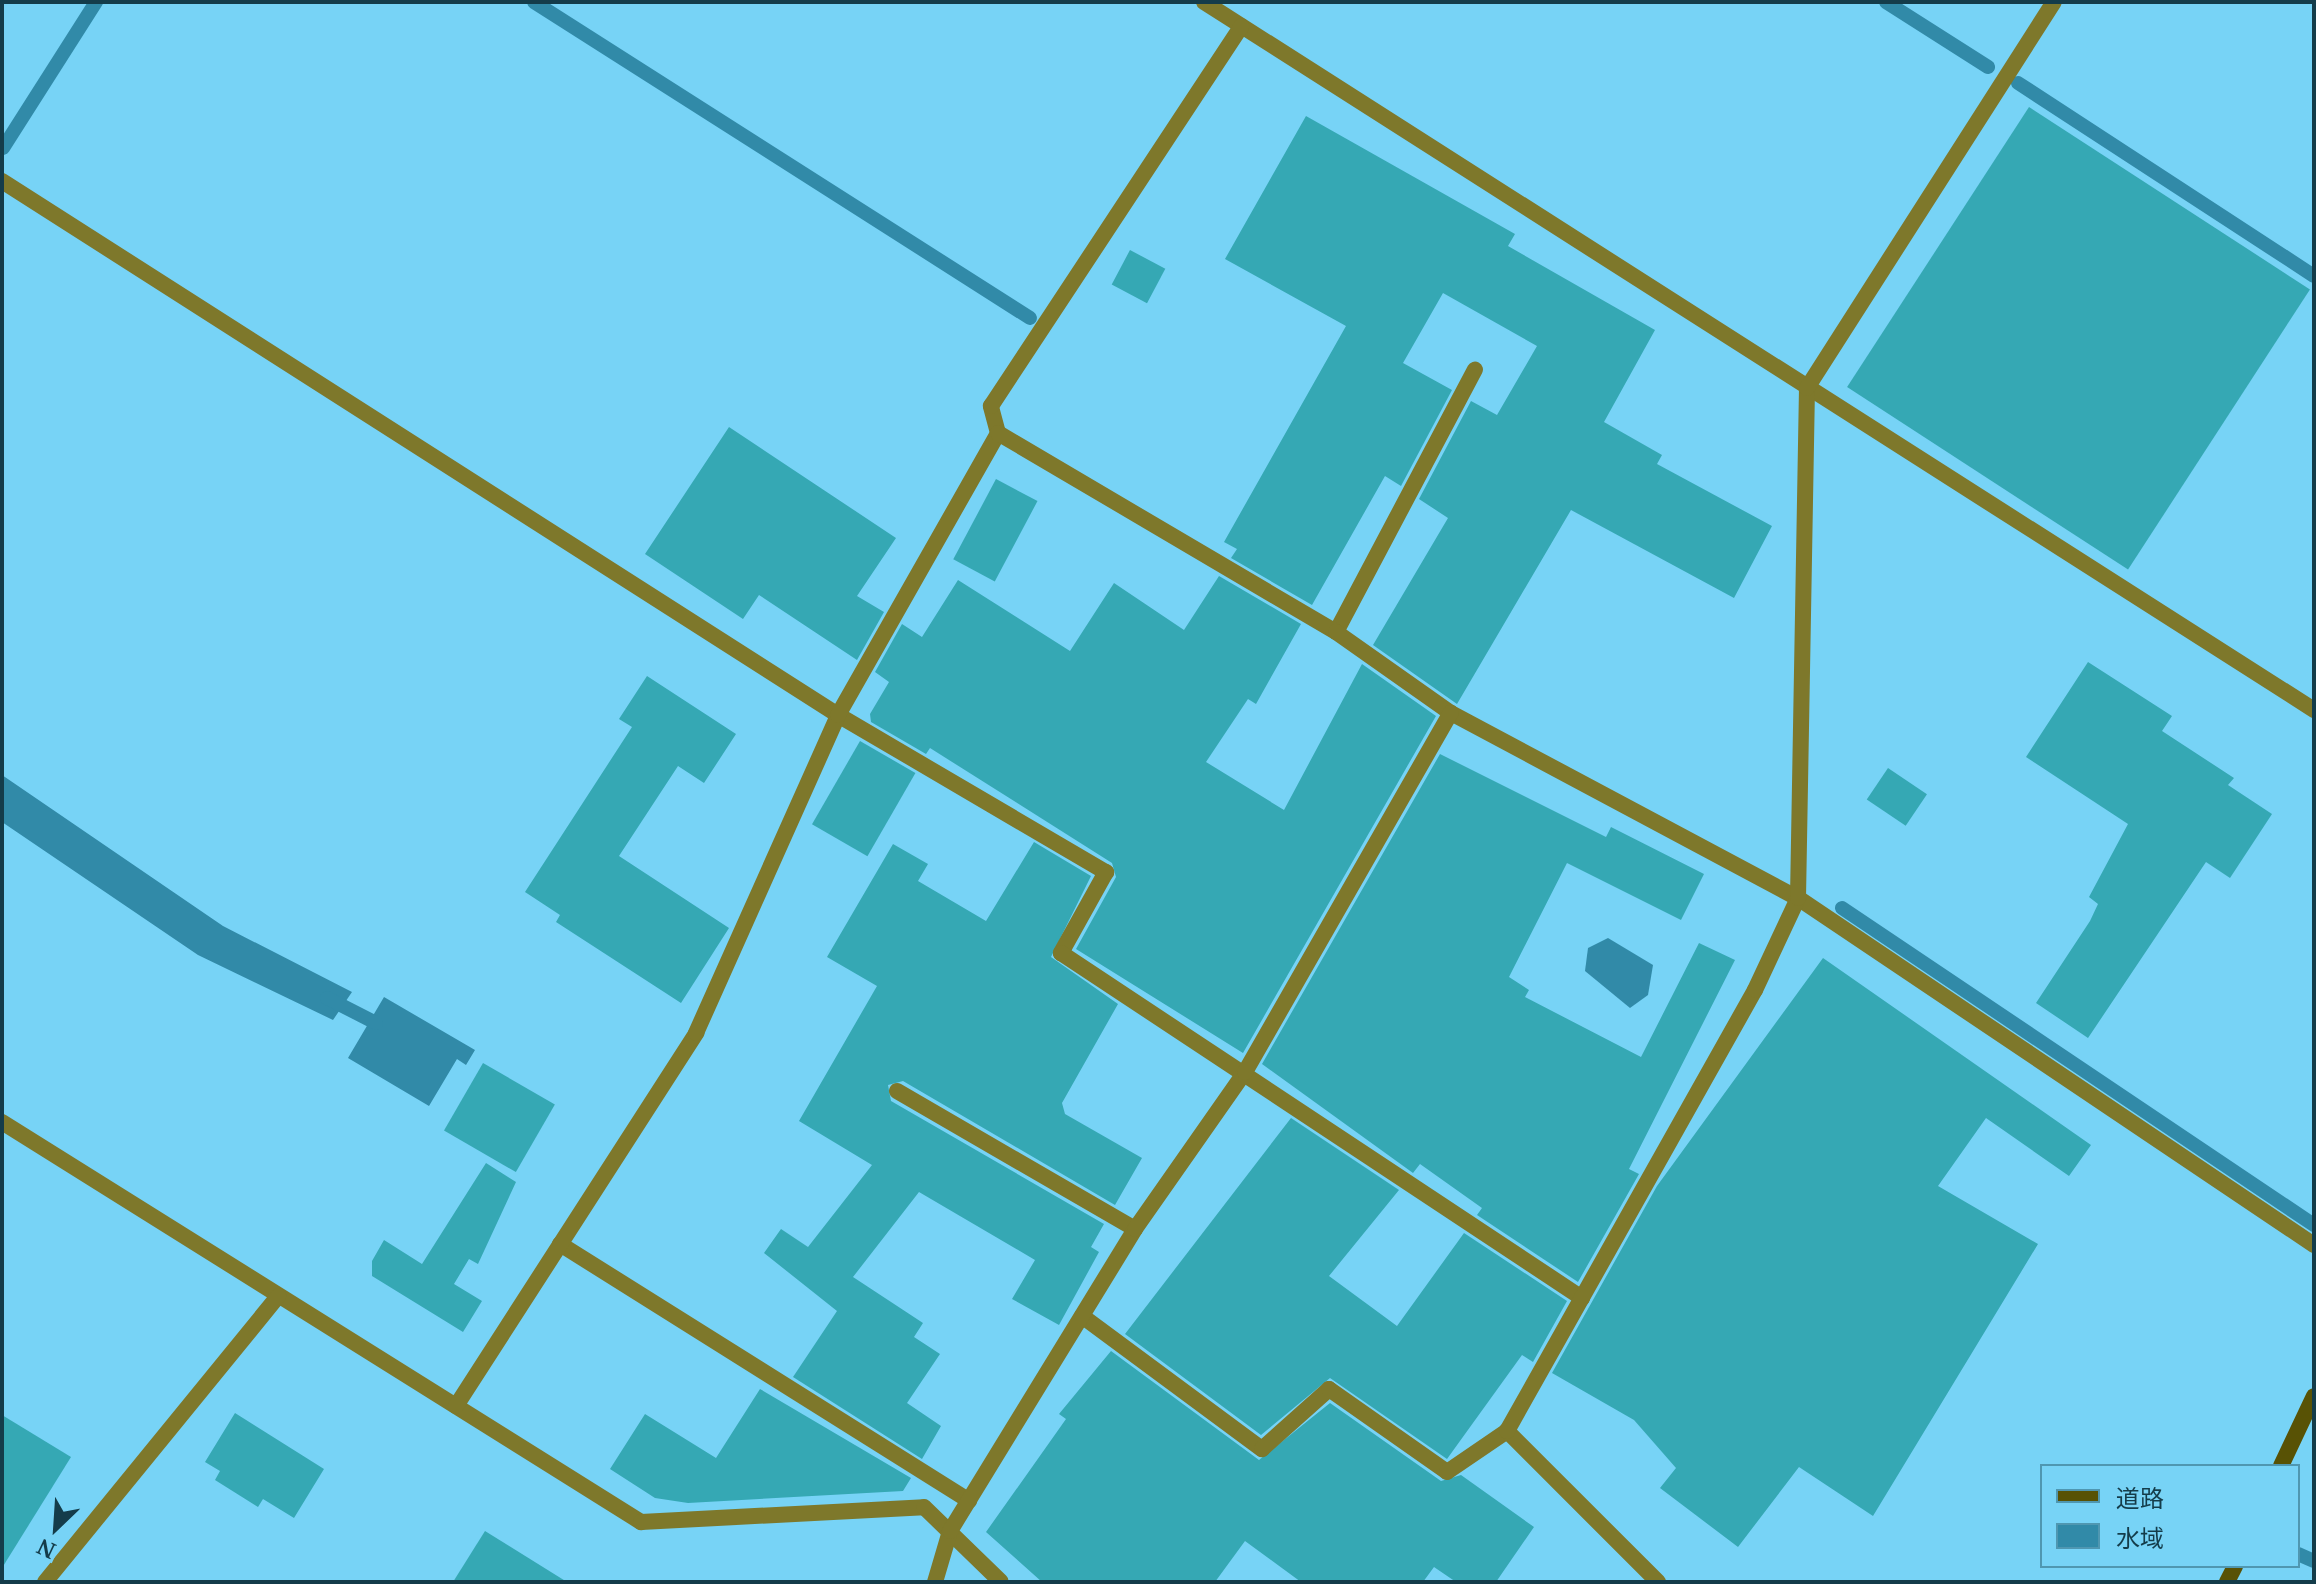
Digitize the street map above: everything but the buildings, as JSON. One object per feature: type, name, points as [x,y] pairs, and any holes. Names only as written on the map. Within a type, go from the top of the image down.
[{"type":"main road","points":[[2282,1464],[2314,1396]]},
{"type":"street","points":[[1204,2],[2314,710]]},
{"type":"street","points":[[1082,1316],[1262,1449],[1329,1389],[1447,1472],[1507,1431],[1755,990],[1798,898],[1807,388],[2054,2]]},
{"type":"street","points":[[456,1406],[696,1033],[838,715],[998,433],[991,406],[1242,26]]},
{"type":"street","points":[[2,181],[838,715],[1106,872],[1061,953],[1582,1298]]},
{"type":"street","points":[[1336,632],[1475,370]]},
{"type":"street","points":[[998,433],[1336,632],[1451,713],[1798,898],[2314,1245]]},
{"type":"street","points":[[935,1582],[950,1531],[1135,1229],[1245,1072],[1451,713]]},
{"type":"street","points":[[897,1091],[1135,1229]]},
{"type":"street","points":[[2,1122],[641,1522],[924,1507],[1001,1582]]},
{"type":"street","points":[[560,1244],[969,1501]]},
{"type":"street","points":[[45,1582],[278,1296]]},
{"type":"street","points":[[1507,1431],[1658,1582]]},
{"type":"water","points":[[2,775],[223,926],[352,992],[333,1020],[198,955],[2,822]]},
{"type":"water","points":[[1608,938],[1653,965],[1648,995],[1630,1008],[1585,971],[1588,948]]},
{"type":"water","points":[[384,997],[475,1050],[466,1065],[457,1059],[429,1106],[348,1058]]},
{"type":"waterway","points":[[3,148],[96,2]]},
{"type":"waterway","points":[[534,2],[1030,318]]},
{"type":"waterway","points":[[1886,2],[1988,67]]},
{"type":"waterway","points":[[2018,83],[2314,276]]},
{"type":"waterway","points":[[1842,908],[2314,1225]]},
{"type":"waterway","points":[[327,998],[376,1023]]},
{"type":"waterway","points":[[2300,1555],[2314,1561]]}]
